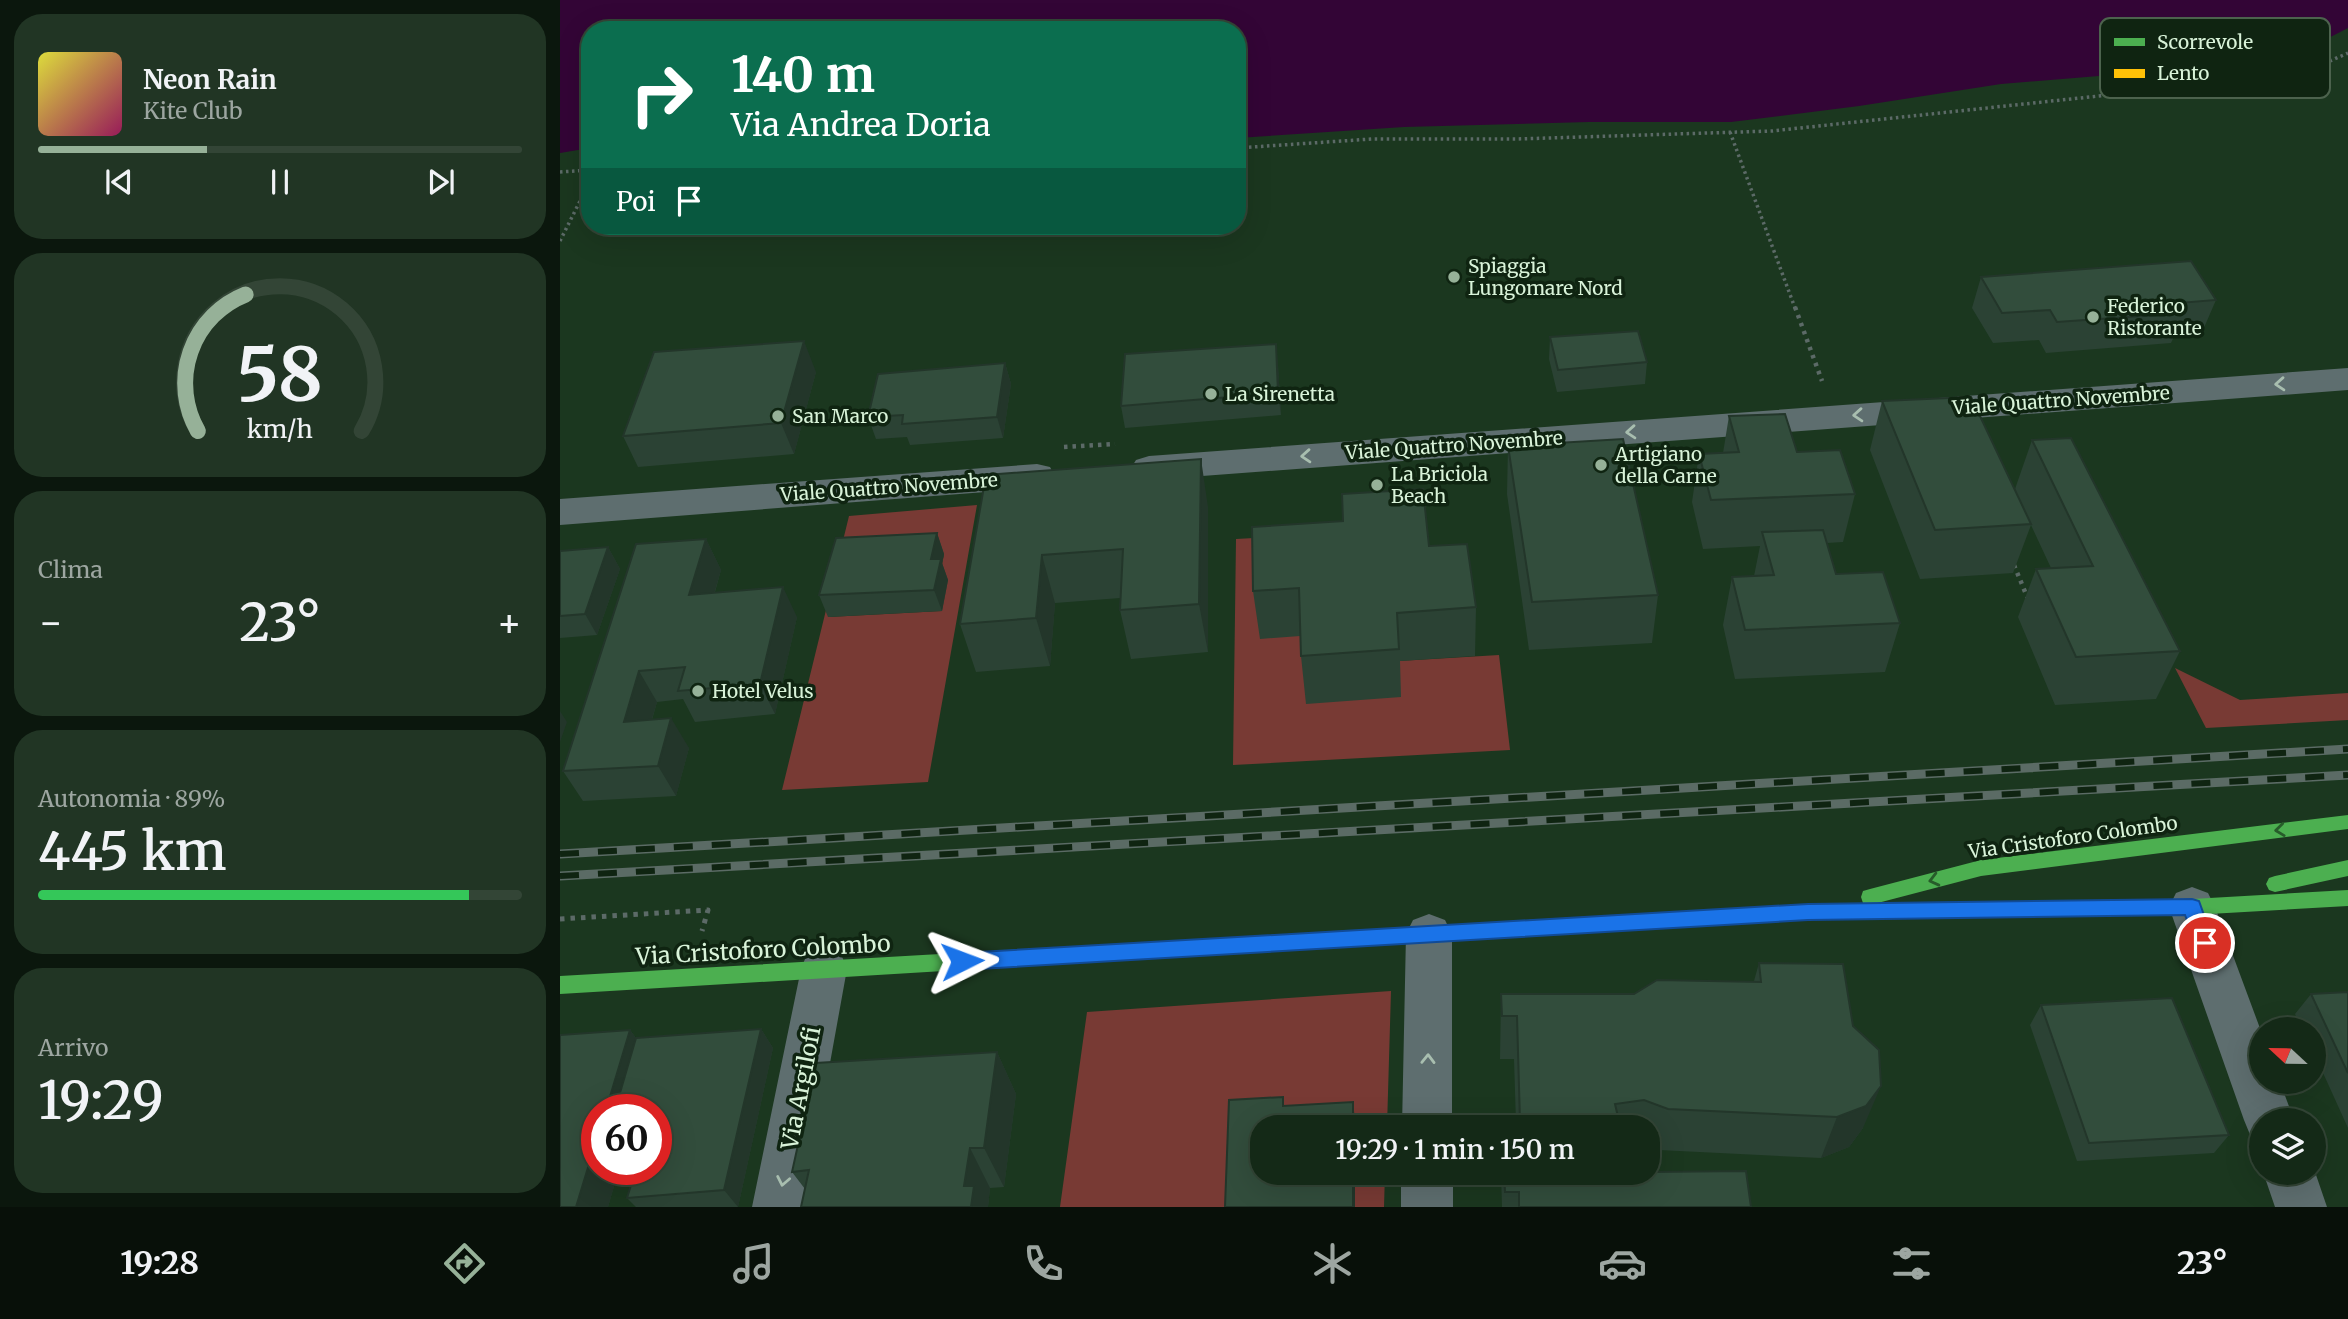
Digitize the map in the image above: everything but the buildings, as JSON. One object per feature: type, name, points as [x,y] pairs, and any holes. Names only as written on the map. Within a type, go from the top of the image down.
[{"type":"main road","name":"Via Cristoforo Colombo","points":[[1808,912],[1981,868],[2348,822]]},
{"type":"main road","points":[[1981,868],[2201,857]]},
{"type":"main road","points":[[2192,907],[2309,875],[2348,868]]},
{"type":"main road","name":"Via Cristoforo Colombo","points":[[560,985],[1808,912],[2192,907],[2348,898]]},
{"type":"street","name":"Viale Quattro Novembre","points":[[1121,470],[2348,379]]},
{"type":"street","name":"Viale Quattro Novembre","points":[[560,512],[1065,474]]},
{"type":"street","points":[[2192,907],[2265,1108]]},
{"type":"street","points":[[1427,1115],[1429,934]]},
{"type":"street","name":"Via Argilofi","points":[[778,1207],[824,969]]},
{"type":"street","points":[[1427,1185],[1427,1207]]},
{"type":"street","points":[[2293,1185],[2301,1207]]},
{"type":"path","points":[[2330,61],[2348,53]]},
{"type":"path","points":[[1246,147],[1372,139],[1517,139],[1772,131],[2100,96]]},
{"type":"path","points":[[1730,132],[1826,392]]},
{"type":"path","points":[[560,172],[581,171]]},
{"type":"path","points":[[560,241],[581,199]]},
{"type":"path","points":[[2010,558],[2033,609]]},
{"type":"path","points":[[560,919],[708,909],[699,941]]},
{"type":"shaded area","points":[[560,0],[2348,0],[2348,28],[2330,37],[2330,18],[2100,18],[2100,76],[2001,84],[1731,122],[1589,122],[1404,127],[1246,137],[1246,21],[581,21],[581,150],[560,153]]},
{"type":"shaded area","points":[[977,505],[928,782],[782,790],[849,516]],"holes":[[[944,554],[939,581],[942,611],[829,617]]]},
{"type":"shaded area","points":[[1344,533],[1304,636],[1399,661],[1499,655],[1510,750],[1233,765],[1236,539]]},
{"type":"shaded area","points":[[2175,668],[2240,700],[2348,693],[2348,720],[2206,728]]},
{"type":"shaded area","points":[[1391,991],[1387,1115],[1250,1115],[1250,1118],[1234,1118],[1230,1207],[1060,1207],[1087,1012]]},
{"type":"shaded area","points":[[1355,1185],[1385,1185],[1384,1207],[1355,1207]]},
{"type":"railway","points":[[560,854],[2348,749]]},
{"type":"railway","points":[[560,876],[2348,775]]},
{"type":"traffic: fast","points":[[1870,897],[1981,868],[2348,822]]},
{"type":"traffic: fast","points":[[2275,884],[2348,868]]},
{"type":"traffic: fast","points":[[1962,910],[2192,907],[2348,898]]},
{"type":"traffic: fast","points":[[560,985],[1513,929]]},
{"type":"traffic: slow","points":[[1513,929],[1808,912],[1962,910]]},
{"type":"place","name":"Spiaggia Lungomare Nord","points":[[1454,277]]},
{"type":"place","name":"Federico Ristorante","points":[[2093,317]]},
{"type":"place","name":"La Sirenetta","points":[[1211,394]]},
{"type":"place","name":"San Marco","points":[[778,416]]},
{"type":"place","name":"Artigiano della Carne","points":[[1601,465]]},
{"type":"place","name":"La Briciola Beach","points":[[1377,485]]},
{"type":"place","name":"Hotel Velus","points":[[698,691]]},
{"type":"route","points":[[962,961],[1808,912],[2192,907],[2205,943]]}]
